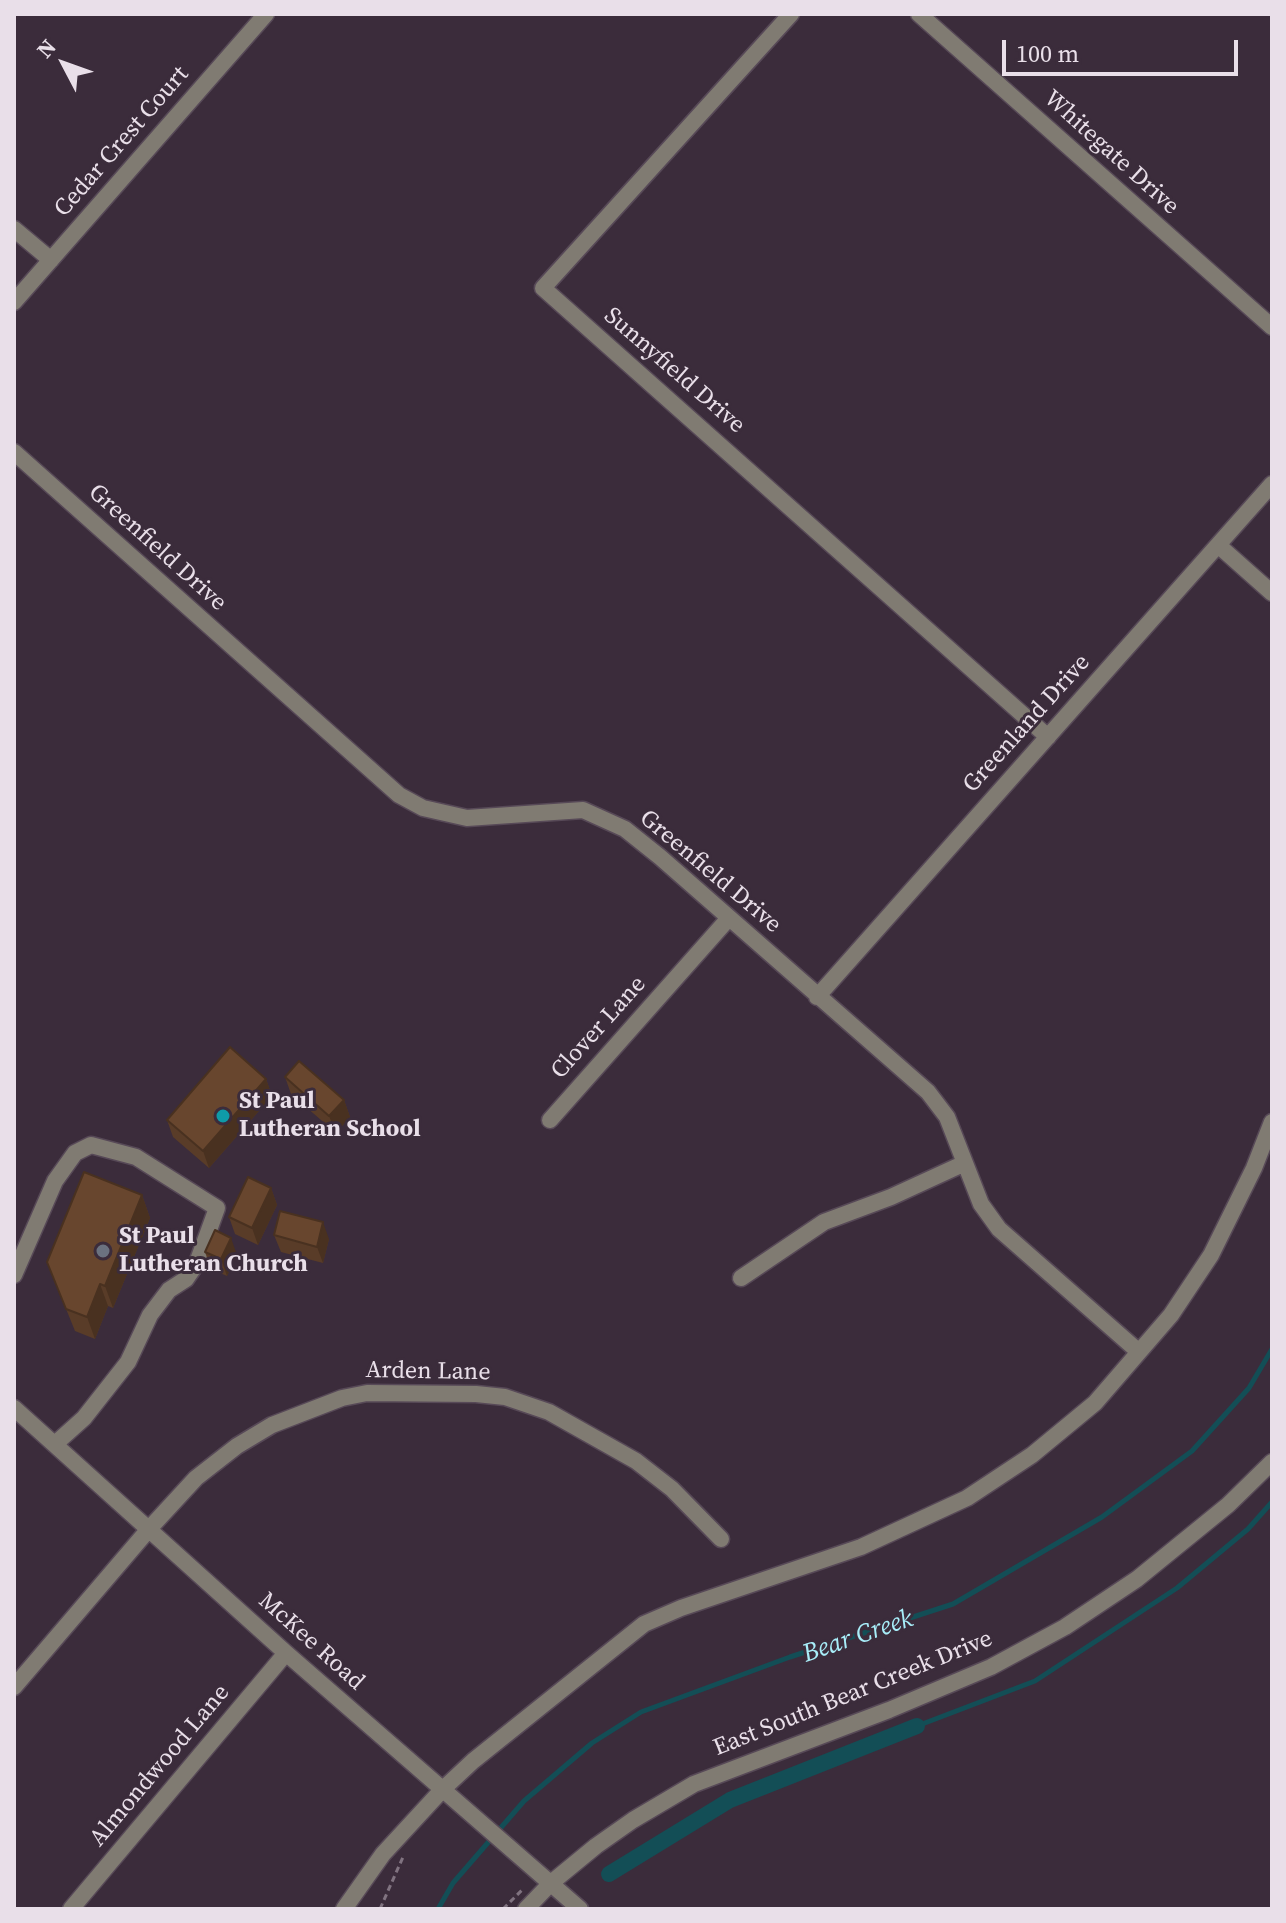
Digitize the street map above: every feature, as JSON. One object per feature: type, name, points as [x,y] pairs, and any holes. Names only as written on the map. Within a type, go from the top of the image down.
[{"type":"street","name":"Cedar Crest Court","points":[[14,302],[266,14]]},
{"type":"street","name":"Sunnyfield Drive","points":[[791,14],[543,288],[1048,737]]},
{"type":"street","name":"Whitegate Drive","points":[[919,14],[1272,327]]},
{"type":"street","points":[[14,229],[51,260]]},
{"type":"street","name":"Greenfield Drive","points":[[14,452],[399,795],[423,808],[467,818],[583,810],[625,829],[928,1092],[947,1117],[981,1204],[999,1229],[1139,1352]]},
{"type":"street","name":"Greenland Drive","points":[[817,997],[1272,484]]},
{"type":"street","points":[[1218,545],[1272,593]]},
{"type":"street","name":"Clover Lane","points":[[550,1120],[729,918]]},
{"type":"street","points":[[344,1909],[383,1854],[442,1790],[495,1743],[644,1624],[681,1608],[861,1547],[967,1498],[1032,1455],[1095,1403],[1171,1315],[1211,1255],[1254,1168],[1272,1122]]},
{"type":"street","points":[[14,1275],[55,1181],[75,1153],[91,1145],[136,1157],[217,1208],[197,1263],[186,1279],[169,1290],[150,1315],[128,1362],[102,1396],[84,1418],[55,1444]]},
{"type":"street","points":[[741,1278],[824,1222],[891,1197],[965,1163]]},
{"type":"street","name":"Arden Lane","points":[[14,1687],[196,1478],[282,1420],[342,1398],[367,1393],[426,1392],[505,1397],[549,1412],[636,1461],[672,1489],[721,1539]]},
{"type":"street","name":"McKee Road","points":[[14,1408],[286,1653],[580,1909]]},
{"type":"street","name":"East South Bear Creek Drive","points":[[526,1909],[551,1883],[596,1846],[694,1784],[889,1710],[976,1673],[1065,1627],[1137,1579],[1228,1505],[1272,1462]]},
{"type":"street","name":"Almondwood Lane","points":[[71,1909],[286,1653]]},
{"type":"path","points":[[380,1909],[407,1848],[402,1833]]},
{"type":"building","name":"St Paul Lutheran School","points":[[230,1047],[266,1079],[203,1151],[167,1120]]},
{"type":"building","points":[[299,1061],[344,1100],[329,1116],[285,1077]]},
{"type":"building","name":"St Paul Lutheran Church","points":[[84,1172],[142,1195],[105,1286],[100,1284],[87,1317],[66,1309],[47,1262]]},
{"type":"building","points":[[248,1177],[271,1188],[252,1228],[229,1217]]},
{"type":"building","points":[[280,1211],[323,1222],[317,1247],[274,1235]]},
{"type":"building","points":[[215,1230],[231,1238],[221,1259],[205,1252]]},
{"type":"waterway","name":"Bear Creek","points":[[438,1909],[453,1883],[524,1801],[592,1743],[641,1712],[790,1657],[953,1604],[1102,1517],[1192,1451],[1249,1388],[1272,1349]]},
{"type":"waterway","points":[[917,1726],[1035,1681],[1177,1588],[1248,1529],[1272,1502]]},
{"type":"waterway","points":[[609,1874],[730,1800],[917,1726]]},
{"type":"place","name":"St Paul Lutheran School","points":[[223,1116]]},
{"type":"place","name":"St Paul Lutheran Church","points":[[103,1251]]}]
